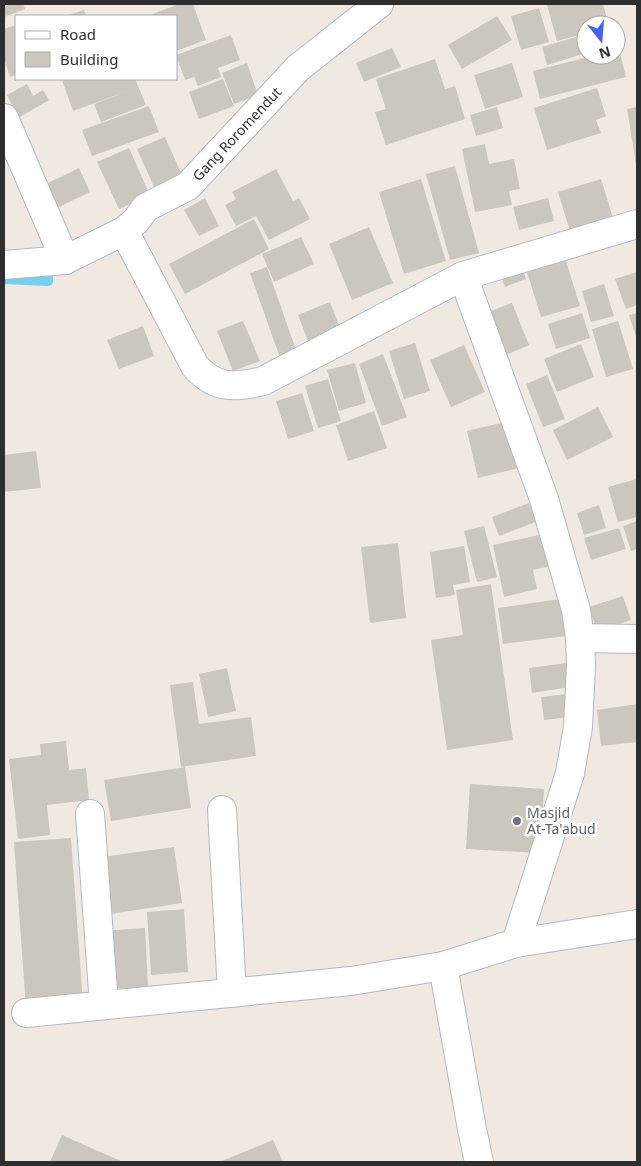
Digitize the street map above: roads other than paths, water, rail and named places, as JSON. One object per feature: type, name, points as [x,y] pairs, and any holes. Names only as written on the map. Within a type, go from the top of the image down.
[{"type":"street","name":"Gang Roromendut","points":[[65,260],[124,232],[136,221],[145,208],[188,186],[298,68],[379,4]]},
{"type":"street","points":[[4,118],[65,260],[4,265]]},
{"type":"street","points":[[124,232],[195,366],[202,375],[218,383],[244,386],[263,381],[463,276],[637,224]]},
{"type":"street","points":[[463,276],[544,499],[576,610],[580,638],[581,666],[578,727],[570,773],[516,943]]},
{"type":"street","points":[[580,638],[637,639]]},
{"type":"street","points":[[222,810],[232,993]]},
{"type":"street","points":[[90,814],[104,1005]]},
{"type":"street","points":[[26,1013],[351,981],[443,966],[516,943],[637,924]]},
{"type":"street","points":[[443,966],[479,1162]]},
{"type":"waterway","points":[[4,279],[48,281],[47,264]]},
{"type":"place","name":"Masjid At-Ta'abud","points":[[517,821]]}]
